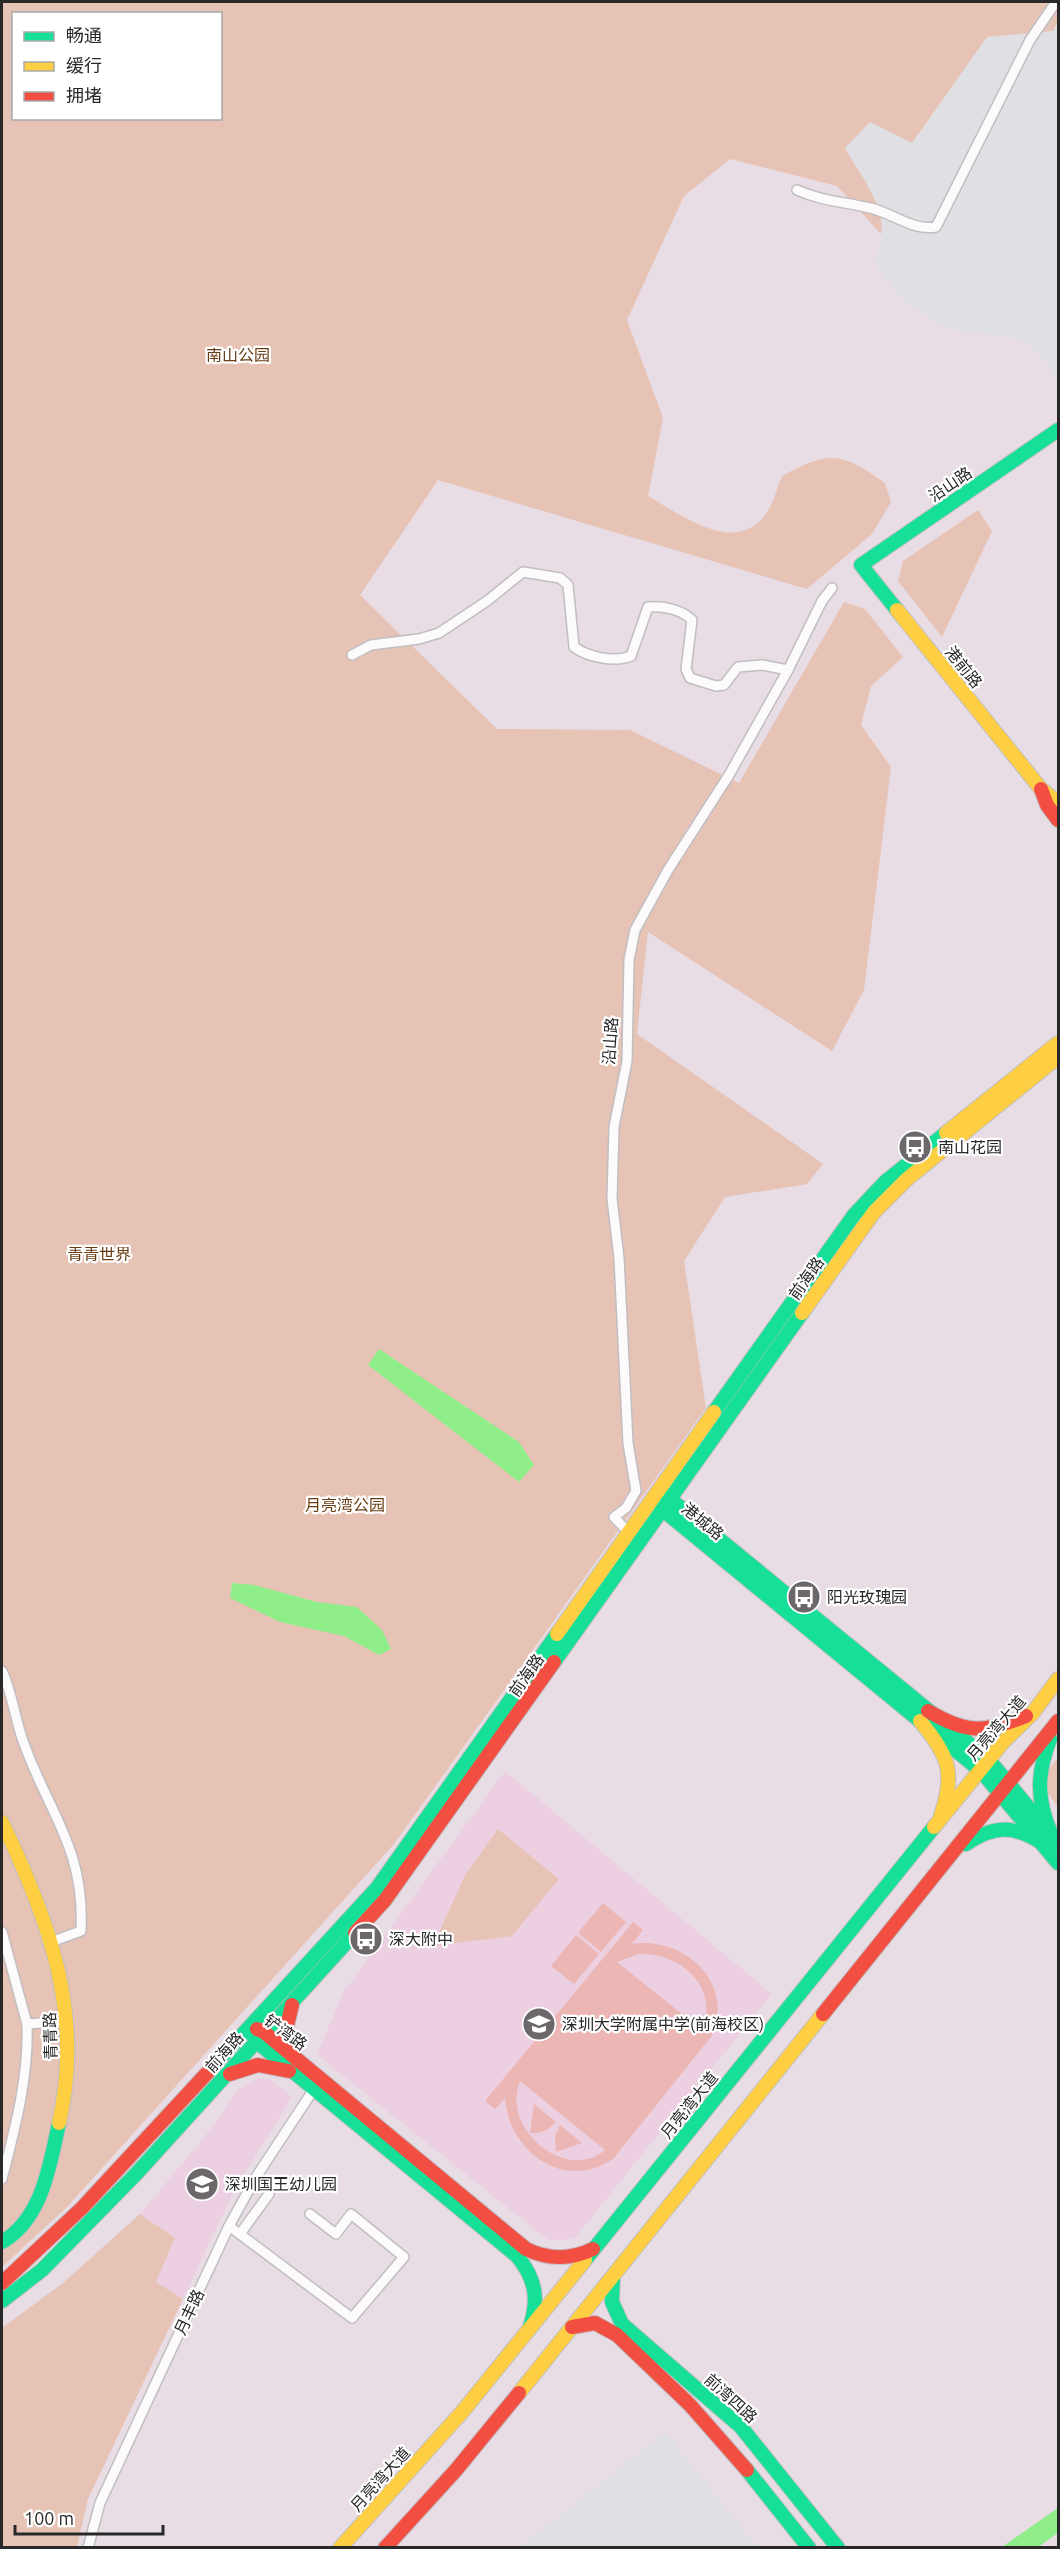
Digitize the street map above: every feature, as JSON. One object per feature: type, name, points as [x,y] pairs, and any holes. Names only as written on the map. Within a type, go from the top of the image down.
[{"type":"street","points":[[798,189],[830,200],[871,208],[923,229],[936,227],[1030,40],[1056,2]]},
{"type":"street","name":"沿山路","points":[[861,565],[1059,430]]},
{"type":"street","name":"港前路","points":[[861,565],[1041,789],[1059,803]]},
{"type":"street","points":[[352,656],[371,645],[418,639],[439,633],[487,601],[523,572],[560,578],[568,585],[574,646],[583,653],[621,660],[631,656],[648,608],[659,606],[685,613],[692,620],[686,669],[690,678],[716,686],[724,685],[738,667],[762,665],[788,670]]},
{"type":"street","name":"沿山路","points":[[629,1533],[614,1517],[626,1508],[636,1491],[628,1443],[619,1258],[612,1199],[614,1127],[627,1061],[629,960],[635,930],[729,775],[788,670],[822,601],[832,588]]},
{"type":"street","name":"港前路","points":[[1041,789],[1047,805],[1059,820]]},
{"type":"street","name":"前海路","points":[[2,2283],[82,2208],[377,1888],[868,1198],[1059,1043]]},
{"type":"street","name":"前海路","points":[[2,2301],[42,2270],[68,2244],[368,1920],[405,1875],[882,1203],[907,1179],[1059,1057]]},
{"type":"street","name":"港城路","points":[[656,1495],[985,1766],[1051,1840],[1059,1863]]},
{"type":"street","points":[[1040,1702],[1047,1683],[1059,1665]]},
{"type":"street","points":[[2,1671],[27,1751],[62,1826],[78,1872],[82,1908],[81,1931],[48,1943]]},
{"type":"street","name":"月亮湾大道","points":[[340,2547],[391,2494],[529,2329],[985,1766],[1032,1714],[1059,1679]]},
{"type":"street","points":[[924,1716],[986,1731],[1032,1714]]},
{"type":"street","points":[[924,1716],[950,1766],[948,1795],[942,1813],[931,1833]]},
{"type":"street","points":[[385,2547],[456,2470],[1059,1721]]},
{"type":"street","points":[[1051,1840],[1040,1805],[1037,1783],[1043,1756],[1059,1721]]},
{"type":"street","name":"青青路","points":[[2,1822],[22,1863],[66,2000],[68,2021],[66,2083],[45,2177],[23,2228],[2,2242]]},
{"type":"street","points":[[951,1855],[985,1831],[997,1828],[1012,1827],[1051,1840]]},
{"type":"street","points":[[2,1932],[27,2024],[25,2064],[19,2104],[2,2179]]},
{"type":"street","points":[[292,2055],[285,2034],[296,1997]]},
{"type":"street","points":[[27,2024],[68,2021]]},
{"type":"street","name":"铲湾路","points":[[250,2026],[295,2073],[522,2261],[534,2279],[537,2291],[534,2316],[529,2329]]},
{"type":"street","name":"铲湾路","points":[[260,2036],[292,2055],[526,2249],[536,2255],[567,2258],[582,2255],[596,2247]]},
{"type":"street","points":[[222,2078],[252,2065],[265,2065],[295,2073]]},
{"type":"street","name":"月丰路","points":[[88,2547],[100,2503],[229,2226],[256,2178],[314,2089]]},
{"type":"street","points":[[240,2234],[269,2194]]},
{"type":"street","points":[[229,2226],[352,2318],[404,2257],[351,2214],[336,2234],[310,2214]]},
{"type":"street","name":"前湾四路","points":[[613,2276],[609,2294],[611,2305],[622,2324],[741,2427],[838,2547]]},
{"type":"street","name":"前湾四路","points":[[572,2327],[587,2323],[601,2325],[680,2393],[722,2438],[809,2547]]},
{"type":"shaded area","points":[[1058,22],[1058,383],[1046,363],[1021,339],[944,328],[903,300],[876,265],[883,224],[879,210],[845,148],[870,122],[912,142],[987,36],[1052,31]]},
{"type":"shaded area","points":[[379,1349],[519,1442],[534,1465],[519,1482],[368,1365]]},
{"type":"shaded area","points":[[232,1583],[254,1585],[317,1602],[357,1607],[382,1630],[391,1649],[379,1655],[344,1636],[280,1622],[230,1598]]},
{"type":"shaded area","name":"深圳大学附属中学(前海校区)","points":[[505,1771],[772,1994],[574,2239],[548,2240],[317,2055],[343,1993]]},
{"type":"shaded area","points":[[603,1903],[626,1922],[601,1952],[578,1933]]},
{"type":"shaded area","points":[[633,1922],[643,1930],[632,1944],[651,1944],[670,1948],[687,1956],[701,1968],[711,1982],[717,1999],[717,2017],[711,2037],[613,2159],[594,2168],[576,2171],[558,2168],[542,2161],[528,2150],[517,2135],[509,2117],[505,2098],[495,2109],[485,2101]],"holes":[[[639,1954],[669,1959],[693,1975],[706,2000],[706,2014],[702,2030],[617,1962]],[[520,2081],[605,2150],[590,2158],[573,2160],[556,2155],[541,2146],[528,2133],[520,2117],[516,2099]]]},
{"type":"shaded area","points":[[576,1935],[599,1954],[574,1984],[551,1966]]},
{"type":"shaded area","name":"深圳国王幼儿园","points":[[258,2078],[273,2081],[292,2097],[234,2191],[183,2299],[156,2282],[175,2238],[140,2214],[210,2130],[238,2089]]},
{"type":"shaded area","points":[[534,2104],[556,2122],[544,2131],[530,2133]]},
{"type":"shaded area","points":[[560,2125],[582,2143],[556,2152],[555,2136]]},
{"type":"shaded area","points":[[665,2432],[757,2547],[520,2547]]},
{"type":"shaded area","points":[[1058,2508],[1058,2533],[1038,2547],[1002,2547]]},
{"type":"green space","points":[[2,2],[1058,2],[1058,22],[1053,31],[987,37],[912,143],[870,122],[845,148],[875,201],[881,223],[881,234],[837,186],[730,159],[684,196],[627,320],[663,418],[648,496],[707,528],[723,532],[738,532],[752,527],[765,515],[782,476],[812,462],[835,458],[857,465],[885,483],[891,502],[872,534],[807,589],[438,480],[360,595],[497,729],[630,730],[739,783],[844,602],[865,609],[903,657],[871,686],[861,725],[891,767],[864,990],[832,1051],[648,932],[637,1034],[823,1164],[807,1184],[725,1197],[684,1261],[706,1408],[394,1844],[67,2207],[2,2267]]},
{"type":"green space","points":[[978,510],[992,531],[942,637],[898,581],[903,561]]},
{"type":"green space","points":[[1058,1757],[1058,1808],[1045,1788],[1050,1768]]},
{"type":"green space","points":[[498,1829],[559,1879],[512,1936],[433,1946],[465,1875]]},
{"type":"green space","points":[[140,2214],[175,2238],[156,2282],[183,2299],[88,2499],[77,2547],[2,2547],[2,2328],[63,2283]]},
{"type":"traffic: fast","points":[[897,610],[861,565],[1058,430]]},
{"type":"traffic: fast","points":[[714,1412],[854,1215],[885,1182],[946,1133]]},
{"type":"traffic: fast","points":[[554,1662],[802,1313]]},
{"type":"traffic: fast","points":[[662,1497],[670,1499],[989,1760],[1058,1843]]},
{"type":"traffic: fast","points":[[659,1501],[663,1510],[981,1771],[1058,1863]]},
{"type":"traffic: fast","points":[[209,2071],[377,1888],[557,1634]]},
{"type":"traffic: fast","points":[[1050,1739],[1043,1763],[1040,1786],[1043,1809],[1051,1833]]},
{"type":"traffic: fast","points":[[585,2260],[934,1827]]},
{"type":"traffic: fast","points":[[966,1844],[986,1833],[1004,1830],[1022,1833],[1042,1843]]},
{"type":"traffic: fast","points":[[2,2301],[42,2270],[136,2174],[355,1933]]},
{"type":"traffic: fast","points":[[253,2033],[256,2041],[517,2256],[528,2273],[534,2290],[533,2317],[530,2327]]},
{"type":"traffic: fast","points":[[2,2242],[27,2220],[35,2205],[48,2173],[59,2123]]},
{"type":"traffic: fast","points":[[613,2276],[612,2302],[622,2324],[741,2427],[838,2548]]},
{"type":"traffic: fast","points":[[747,2470],[809,2548]]},
{"type":"traffic: slow","points":[[897,610],[1041,789],[1058,803]]},
{"type":"traffic: slow","points":[[946,1133],[1058,1043]]},
{"type":"traffic: slow","points":[[802,1313],[874,1212],[907,1179],[1058,1057]]},
{"type":"traffic: slow","points":[[557,1634],[714,1412]]},
{"type":"traffic: slow","points":[[934,1827],[1003,1742],[1032,1714],[1058,1679]]},
{"type":"traffic: slow","points":[[920,1721],[937,1744],[947,1765],[948,1787],[941,1815]]},
{"type":"traffic: slow","points":[[2,1822],[34,1895],[57,1968],[64,2006],[67,2044],[66,2083],[59,2123]]},
{"type":"traffic: slow","points":[[519,2393],[823,2014]]},
{"type":"traffic: slow","points":[[340,2548],[463,2411],[585,2260]]},
{"type":"traffic: jam","points":[[1041,789],[1047,805],[1058,820]]},
{"type":"traffic: jam","points":[[355,1933],[385,1900],[554,1662]]},
{"type":"traffic: jam","points":[[928,1711],[954,1724],[976,1729],[998,1726],[1026,1716]]},
{"type":"traffic: jam","points":[[823,2014],[1058,1721]]},
{"type":"traffic: jam","points":[[291,2053],[285,2034],[292,2005]]},
{"type":"traffic: jam","points":[[257,2029],[264,2032],[526,2249],[551,2257],[568,2257],[593,2249]]},
{"type":"traffic: jam","points":[[230,2074],[258,2065],[289,2071]]},
{"type":"traffic: jam","points":[[2,2283],[82,2208],[209,2071]]},
{"type":"traffic: jam","points":[[572,2327],[595,2323],[617,2335],[690,2405],[747,2470]]},
{"type":"traffic: jam","points":[[385,2548],[456,2470],[519,2393]]},
{"type":"place","name":"南山花园","points":[[915,1147]]},
{"type":"place","name":"阳光玫瑰园","points":[[804,1597]]},
{"type":"place","name":"深大附中","points":[[366,1939]]},
{"type":"place","name":"深圳大学附属中学(前海校区)","points":[[539,2024]]},
{"type":"place","name":"深圳国王幼儿园","points":[[202,2184]]},
{"type":"park label","name":"南山公园","points":[[238,355]]},
{"type":"park label","name":"青青世界","points":[[99,1254]]},
{"type":"park label","name":"月亮湾公园","points":[[345,1505]]}]
